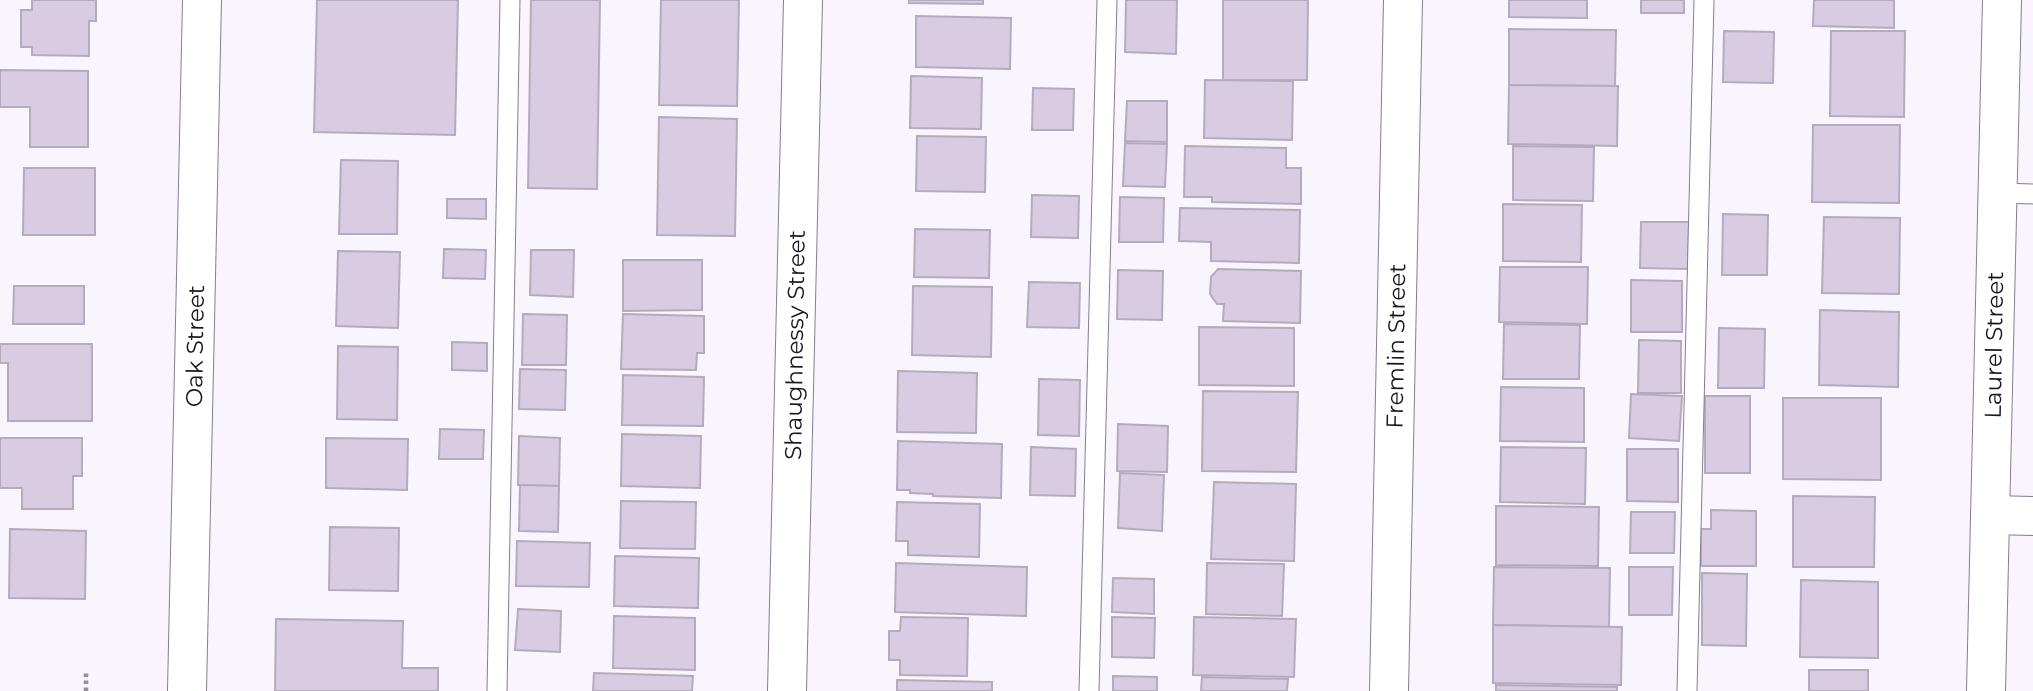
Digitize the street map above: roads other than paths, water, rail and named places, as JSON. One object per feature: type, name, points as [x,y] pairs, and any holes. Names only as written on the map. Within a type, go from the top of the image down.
[{"type":"street","name":"Oak Street","points":[[187,691],[202,0]]},
{"type":"street","name":"Shaughnessy Street","points":[[787,691],[803,0]]},
{"type":"street","name":"Fremlin Street","points":[[1389,691],[1403,0]]},
{"type":"street","name":"Laurel Street","points":[[1986,691],[1990,515],[2015,194],[2002,0]]},
{"type":"street","points":[[1990,515],[2033,516]]},
{"type":"lane","points":[[497,691],[510,0]]},
{"type":"lane","points":[[1089,691],[1107,0]]},
{"type":"lane","points":[[1687,691],[1704,0]]}]
